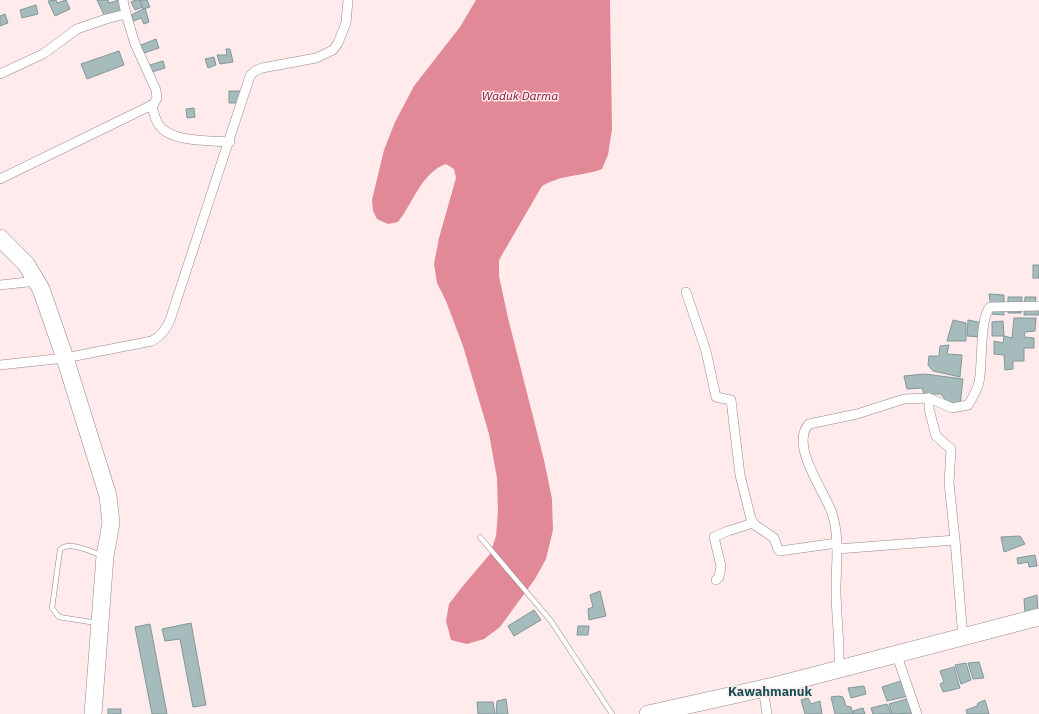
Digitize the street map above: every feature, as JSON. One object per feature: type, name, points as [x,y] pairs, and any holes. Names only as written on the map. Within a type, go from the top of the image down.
[{"type":"highway","points":[[0,238],[16,252],[36,281],[65,358],[108,496],[111,524],[105,556],[93,714]]},
{"type":"highway","points":[[648,714],[763,688],[896,653],[1039,619]]},
{"type":"street","points":[[0,179],[151,105],[158,98],[156,90],[135,44],[123,0]]},
{"type":"street","points":[[0,365],[65,358],[152,341],[160,337],[166,329],[230,142],[250,76],[255,71],[262,68],[316,58],[333,50],[338,43],[346,23],[348,0]]},
{"type":"street","points":[[0,74],[43,54],[78,29],[126,14]]},
{"type":"street","points":[[151,105],[158,125],[164,131],[185,139],[230,142]]},
{"type":"street","points":[[0,285],[36,281]]},
{"type":"street","points":[[686,292],[706,351],[716,397],[730,400],[740,475],[753,523],[772,536],[780,551],[837,546],[955,540]]},
{"type":"street","points":[[839,668],[840,644],[836,590],[836,525],[828,500],[815,480],[807,461],[803,434],[804,429],[809,424],[857,414],[904,399],[929,398],[952,408],[968,405],[976,393],[979,381],[984,325],[987,312],[990,307],[1039,306]]},
{"type":"street","points":[[929,398],[929,408],[936,436],[951,449],[949,483],[963,638]]},
{"type":"street","points":[[716,580],[719,577],[721,566],[714,537],[753,523]]},
{"type":"street","points":[[896,653],[917,714]]},
{"type":"street","points":[[763,688],[767,714]]},
{"type":"lane","points":[[480,537],[534,599],[567,645],[612,714]]},
{"type":"lane","points":[[100,624],[59,617],[52,608],[60,550],[63,546],[68,545],[105,556]]},
{"type":"water","name":"Waduk Darma","points":[[476,0],[610,0],[612,129],[608,155],[602,169],[594,172],[564,177],[542,186],[499,260],[499,276],[508,318],[544,460],[552,499],[553,530],[546,559],[535,579],[500,627],[484,639],[467,644],[451,640],[446,621],[449,604],[490,554],[496,536],[498,512],[497,478],[489,434],[463,346],[446,301],[437,283],[434,264],[439,238],[456,178],[454,169],[446,164],[430,174],[398,222],[388,224],[377,219],[373,211],[372,200],[384,150],[395,122],[414,86],[460,27]]},
{"type":"building","points":[[56,0],[57,3],[66,0],[70,9],[55,16],[48,1]]},
{"type":"building","points":[[97,0],[108,0],[109,3],[119,0],[123,11],[106,19]]},
{"type":"building","points":[[140,0],[143,7],[135,10],[131,2]]},
{"type":"building","points":[[140,0],[147,0],[150,7],[143,9]]},
{"type":"building","points":[[36,5],[38,14],[22,18],[20,10]]},
{"type":"building","points":[[145,8],[149,22],[144,24],[141,18],[134,21],[131,15]]},
{"type":"building","points":[[5,14],[8,23],[0,26],[0,16]]},
{"type":"building","points":[[156,39],[159,48],[144,53],[141,45]]},
{"type":"building","points":[[226,49],[230,49],[233,62],[220,64],[217,55],[227,55]]},
{"type":"building","points":[[119,51],[124,65],[87,79],[81,64]]},
{"type":"building","points":[[214,57],[216,65],[208,68],[205,59]]},
{"type":"building","points":[[163,61],[165,68],[152,72],[150,65]]},
{"type":"building","points":[[229,91],[242,91],[241,103],[229,103]]},
{"type":"building","points":[[194,108],[195,117],[187,118],[186,109]]},
{"type":"building","points":[[1033,265],[1039,265],[1039,278],[1033,278]]},
{"type":"building","points":[[989,294],[1004,295],[1004,315],[992,314]]},
{"type":"building","points":[[1008,297],[1022,297],[1021,313],[1008,313]]},
{"type":"building","points":[[1025,297],[1036,297],[1035,303],[1039,303],[1039,315],[1024,315]]},
{"type":"building","points":[[1014,318],[1036,318],[1035,331],[1025,332],[1024,337],[1034,338],[1034,348],[1024,348],[1024,361],[1013,361],[1013,369],[1005,370],[1004,355],[994,354],[994,341],[1003,343],[1004,336],[1012,338]]},
{"type":"building","points":[[953,320],[966,323],[966,341],[947,341]]},
{"type":"building","points":[[968,320],[983,323],[982,337],[967,336]]},
{"type":"building","points":[[1003,321],[1004,336],[992,336],[992,322]]},
{"type":"building","points":[[949,345],[947,354],[962,355],[960,377],[933,371],[928,365],[929,356],[939,356],[940,346]]},
{"type":"building","points":[[925,374],[963,379],[960,406],[949,405],[941,394],[924,394],[922,388],[907,389],[904,376]]},
{"type":"building","points":[[1020,536],[1025,544],[1004,552],[1001,537]]},
{"type":"building","points":[[1035,555],[1037,566],[1029,567],[1028,562],[1018,564],[1017,558]]},
{"type":"building","points":[[600,591],[606,616],[589,620],[588,609],[593,607],[590,595]]},
{"type":"building","points":[[1037,595],[1038,613],[1025,613],[1024,599]]},
{"type":"building","points":[[534,610],[541,620],[514,636],[508,626]]},
{"type":"building","points":[[191,623],[206,705],[193,707],[180,639],[165,641],[162,629]]},
{"type":"building","points":[[150,624],[167,714],[152,714],[135,627]]},
{"type":"building","points":[[578,626],[589,626],[588,635],[577,635]]},
{"type":"building","points":[[979,662],[984,678],[973,679],[968,663]]},
{"type":"building","points":[[966,663],[971,680],[961,684],[955,665]]},
{"type":"building","points":[[954,667],[960,688],[943,692],[940,684],[944,682],[940,671]]},
{"type":"building","points":[[904,680],[909,696],[887,701],[882,687]]},
{"type":"building","points":[[864,686],[866,694],[851,698],[848,688]]},
{"type":"building","points":[[831,697],[843,697],[846,706],[851,707],[853,714],[835,714]]},
{"type":"building","points":[[808,698],[811,704],[820,701],[822,714],[805,714],[801,700]]},
{"type":"building","points":[[910,698],[914,713],[892,714],[889,704]]},
{"type":"building","points":[[506,699],[508,714],[496,714],[497,701]]},
{"type":"building","points":[[985,700],[989,714],[967,714],[966,710],[977,706],[978,703]]},
{"type":"building","points":[[477,702],[493,702],[495,714],[478,714]]},
{"type":"building","points":[[887,704],[891,714],[873,714],[871,708]]},
{"type":"building","points":[[863,708],[865,714],[854,714],[853,711]]},
{"type":"building","points":[[108,709],[121,709],[121,714],[108,714]]},
{"type":"district","name":"Kawahmanuk","points":[[770,691]]}]
